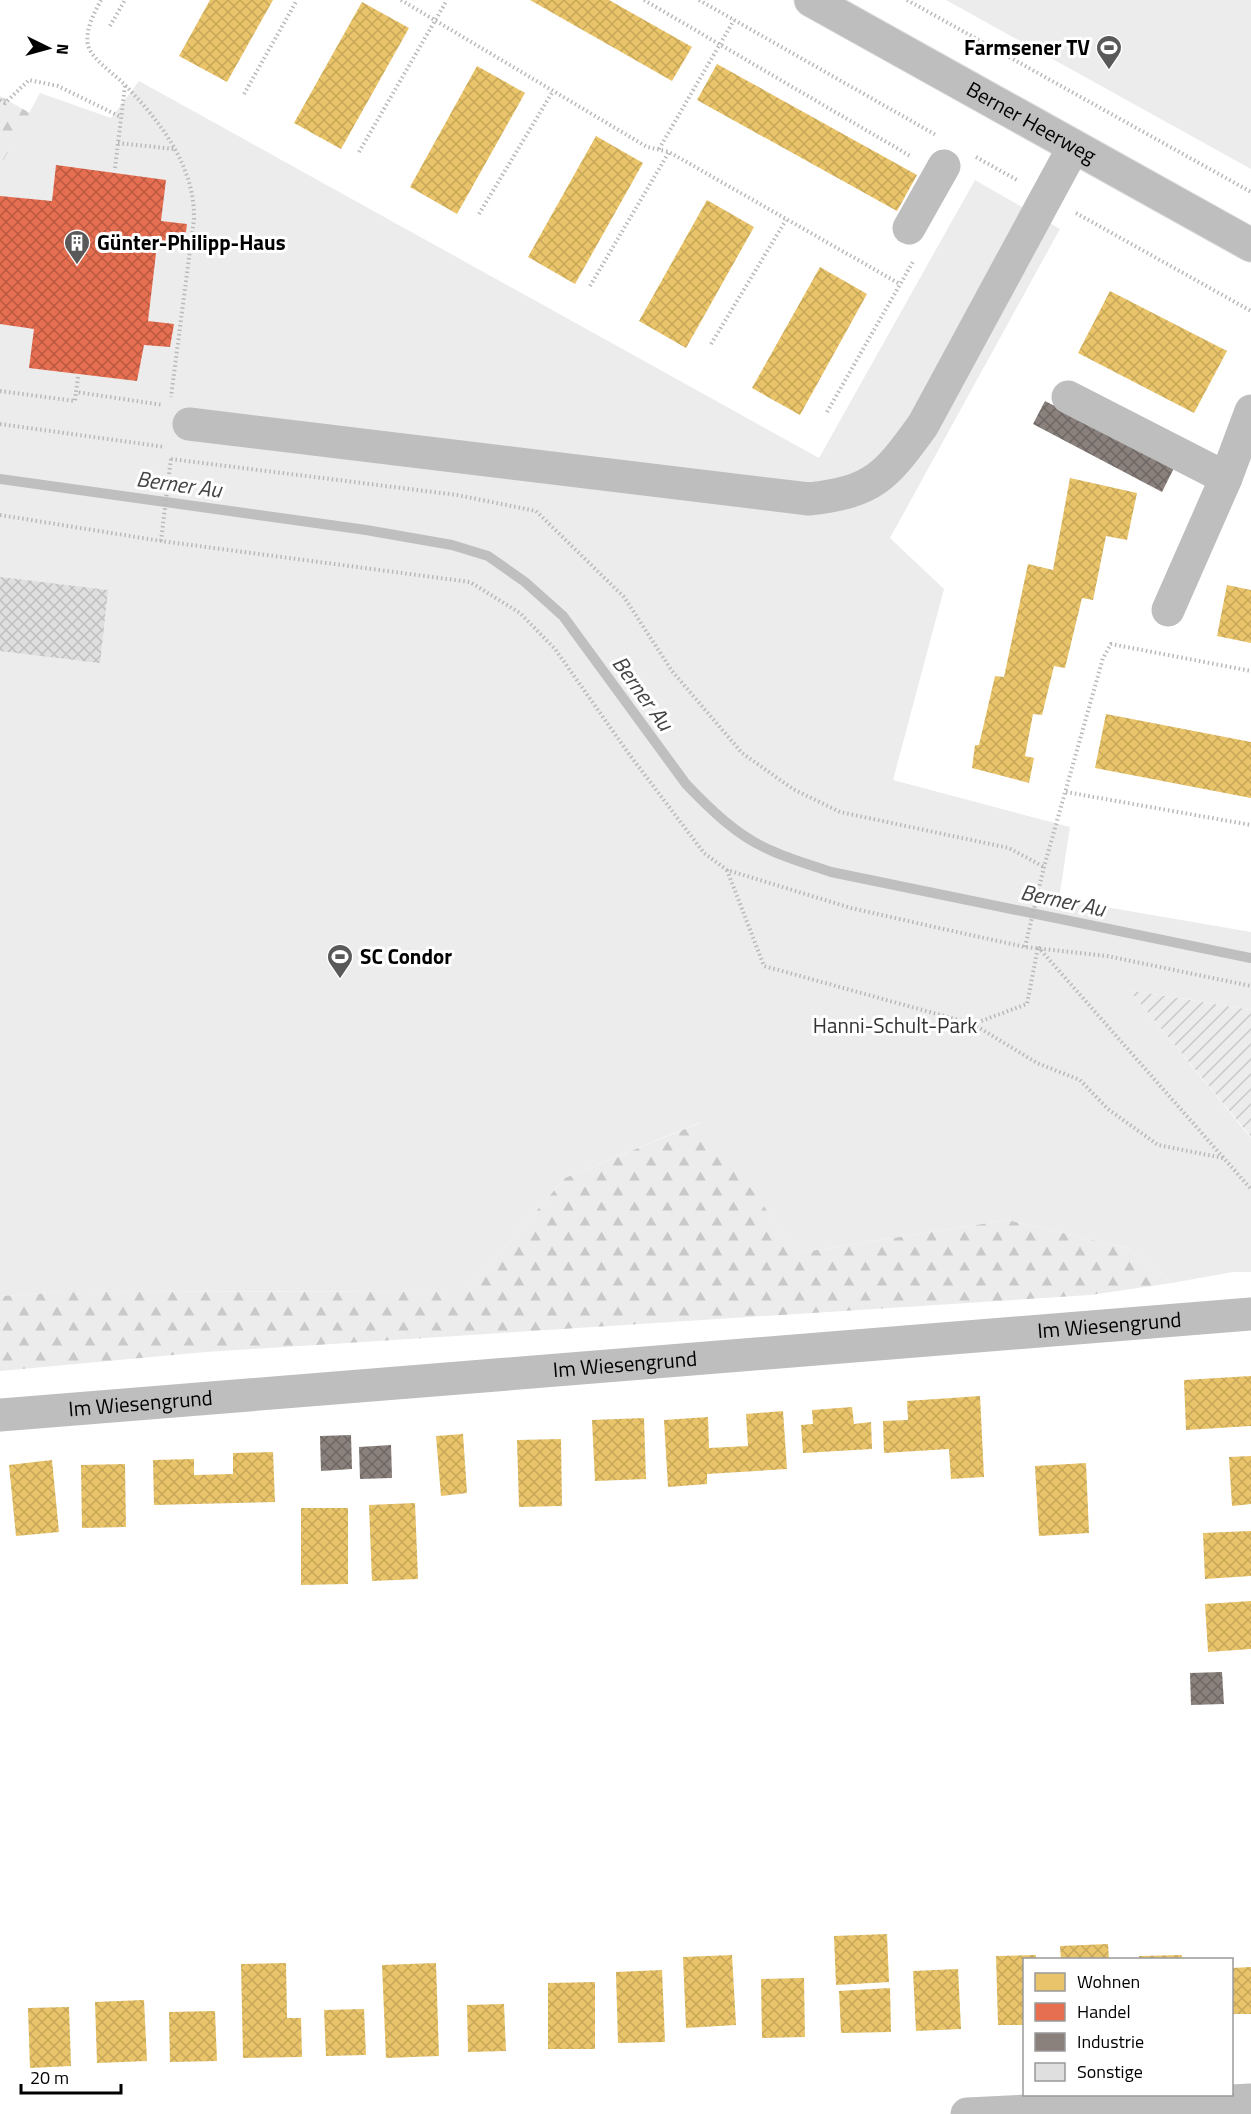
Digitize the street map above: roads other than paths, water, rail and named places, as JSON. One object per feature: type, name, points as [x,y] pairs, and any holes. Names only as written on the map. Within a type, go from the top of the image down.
[{"type":"street","name":"Berner Heerweg","points":[[811,0],[1073,148],[1251,245]]},
{"type":"street","points":[[189,424],[809,499],[839,496],[867,486],[893,467],[923,425],[1073,148]]},
{"type":"street","points":[[913,241],[944,166]]},
{"type":"street","points":[[1068,397],[1226,477]]},
{"type":"street","points":[[1168,610],[1226,477],[1251,411]]},
{"type":"street","name":"Im Wiesengrund","points":[[0,1414],[1251,1314]]},
{"type":"street","points":[[968,2114],[1251,2100]]},
{"type":"waterway","name":"Berner Au","points":[[0,479],[366,530],[452,545],[488,556],[525,582],[563,616],[686,784],[725,821],[758,844],[831,872],[1251,958]]},
{"type":"place","name":"Farmsener TV","points":[[1109,71]]},
{"type":"place","name":"Günter-Philipp-Haus","points":[[77,266]]},
{"type":"place","name":"SC Condor","points":[[340,980]]},
{"type":"park label","name":"Hanni-Schult-Park","points":[[895,1026]]}]
